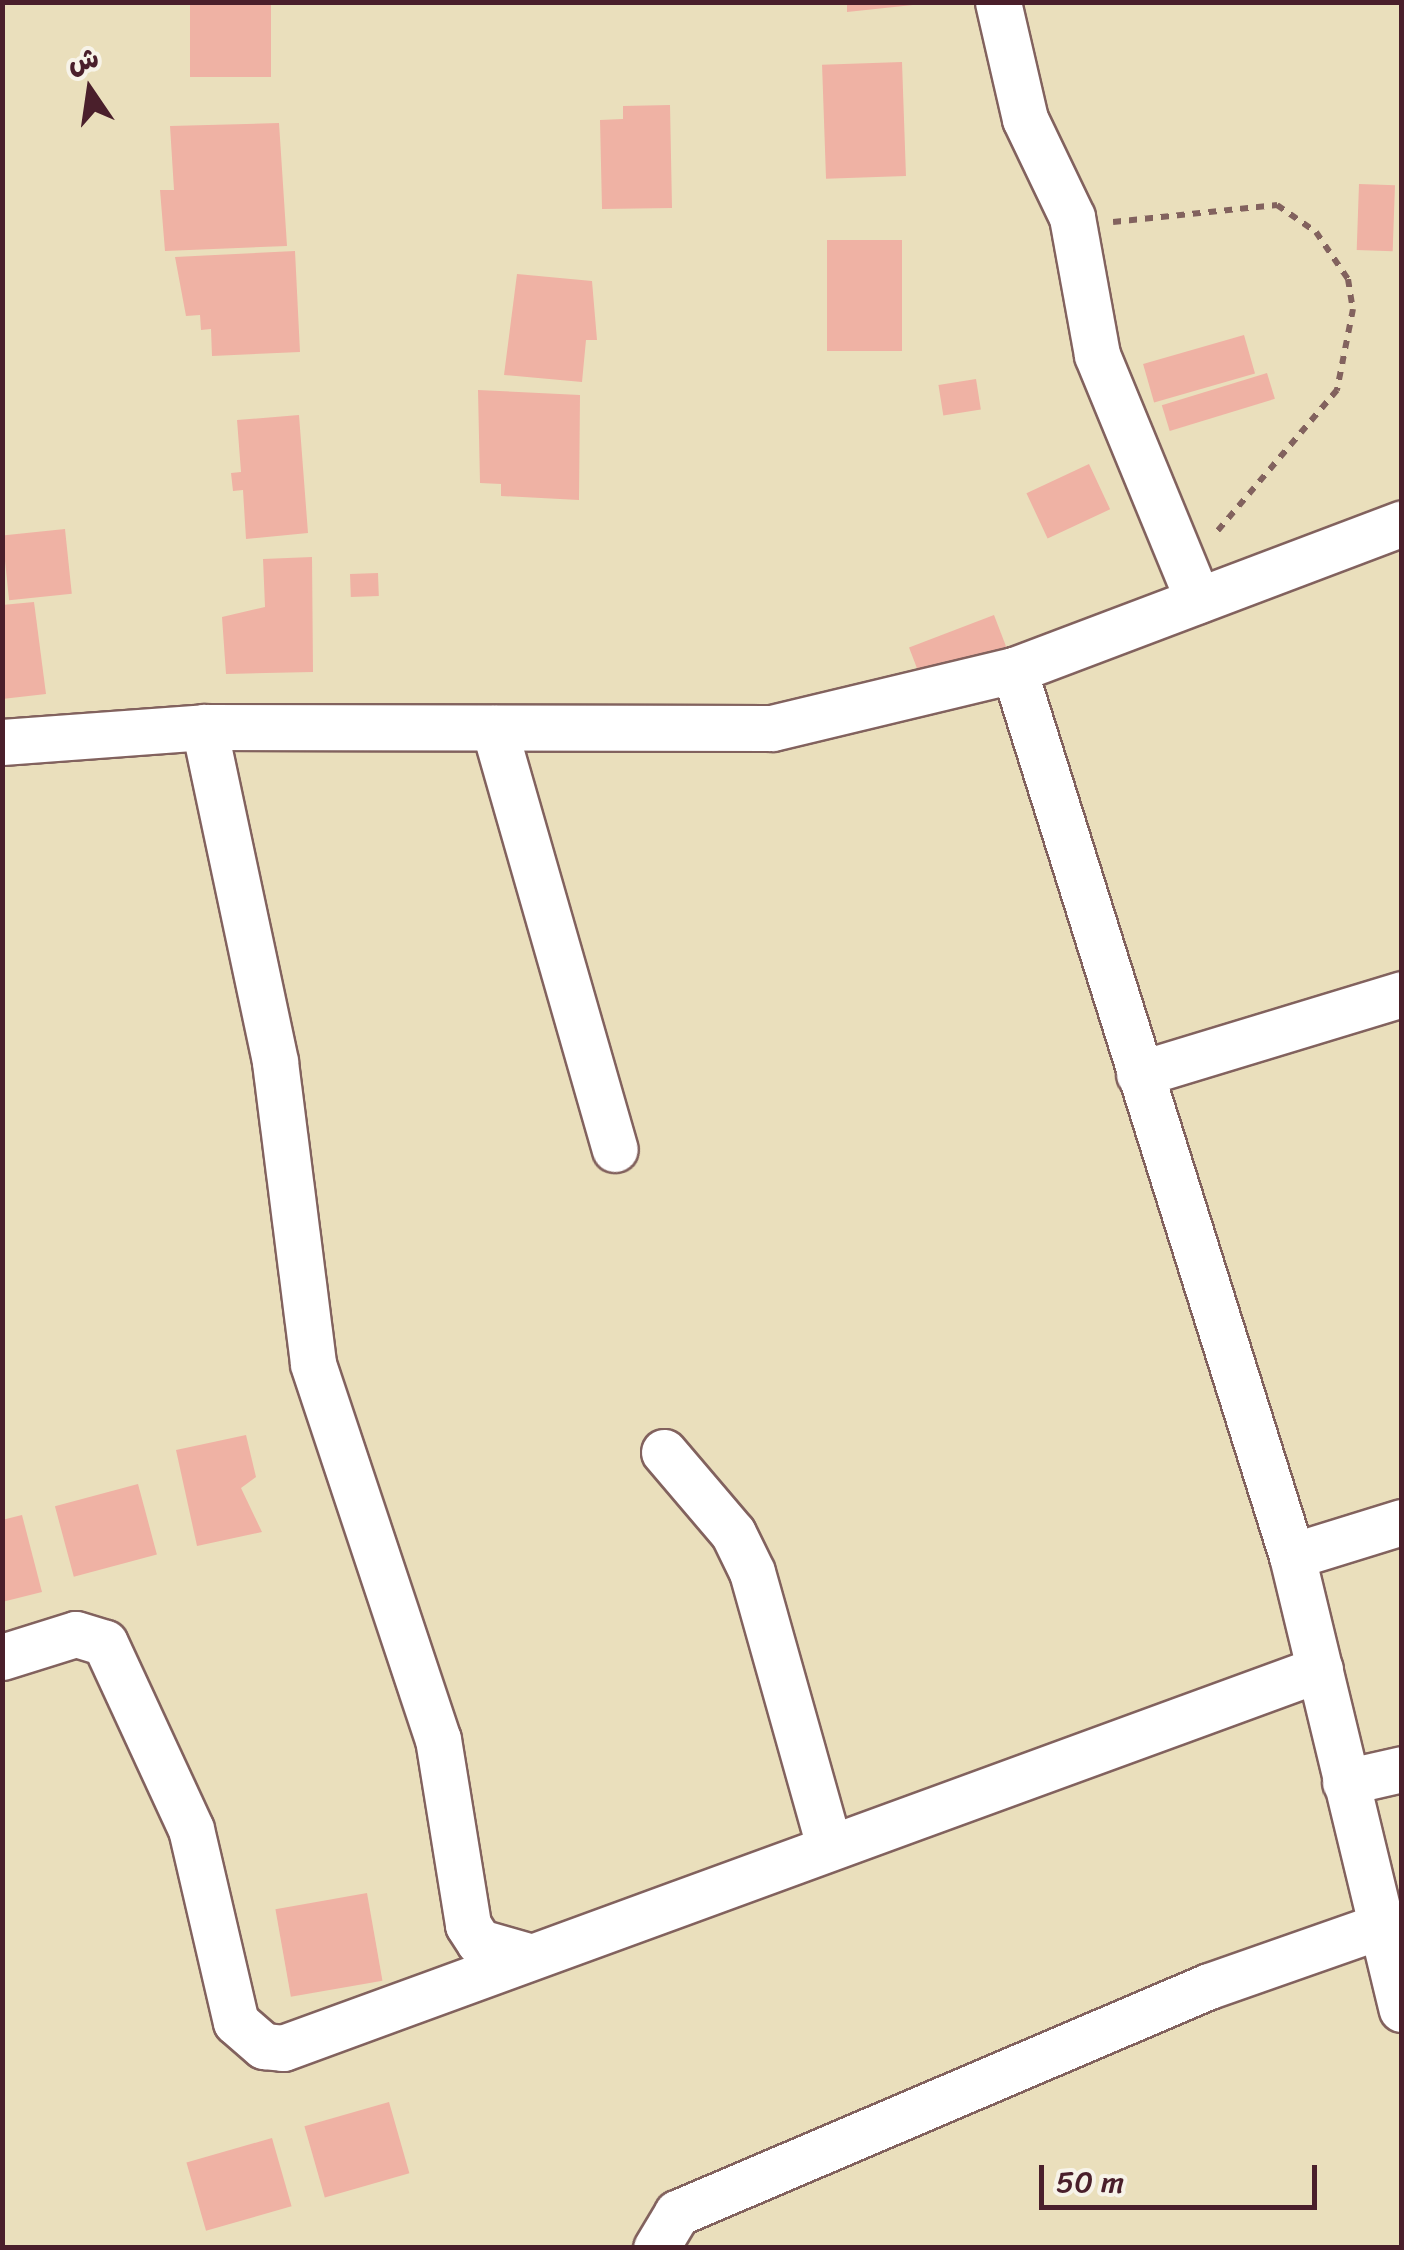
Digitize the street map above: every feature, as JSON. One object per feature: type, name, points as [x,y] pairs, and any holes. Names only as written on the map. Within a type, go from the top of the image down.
[{"type":"street","points":[[998,2],[1024,119],[1072,217],[1097,355],[1198,600]]},
{"type":"street","points":[[2,742],[204,727],[772,728],[1014,670],[1402,523]]},
{"type":"street","points":[[1014,670],[1292,1556],[1402,2009]]},
{"type":"street","points":[[204,727],[275,1062],[313,1364],[438,1738],[468,1925],[479,1942],[528,1956]]},
{"type":"street","points":[[494,728],[614,1149]]},
{"type":"street","points":[[1140,1074],[1402,994]]},
{"type":"street","points":[[664,1452],[733,1534],[752,1572],[829,1846]]},
{"type":"street","points":[[1292,1556],[1402,1522]]},
{"type":"street","points":[[2,1657],[76,1634],[106,1644],[191,1829],[236,2022],[264,2046],[346,2028],[528,1956],[1320,1669]]},
{"type":"street","points":[[1345,1782],[1402,1769]]},
{"type":"street","points":[[656,2248],[677,2213],[1209,1986],[1380,1926]]},
{"type":"path","points":[[1072,217],[1130,224],[1216,206],[1277,205],[1316,232],[1348,279],[1353,309],[1337,390],[1209,540]]},
{"type":"building","points":[[190,2],[271,2],[271,77],[190,77]]},
{"type":"building","points":[[847,2],[913,2],[913,5],[847,12]]},
{"type":"building","points":[[902,62],[906,176],[826,179],[822,65]]},
{"type":"building","points":[[670,105],[672,208],[602,209],[600,120],[623,119],[623,106]]},
{"type":"building","points":[[279,123],[287,246],[165,251],[160,190],[174,190],[170,126]]},
{"type":"building","points":[[1359,184],[1395,185],[1393,251],[1357,250]]},
{"type":"building","points":[[827,240],[902,240],[902,351],[827,351]]},
{"type":"building","points":[[295,251],[300,352],[212,356],[211,329],[201,330],[200,315],[186,316],[175,257]]},
{"type":"building","points":[[517,274],[592,281],[597,340],[586,340],[582,382],[504,375]]},
{"type":"building","points":[[1244,335],[1255,373],[1154,402],[1143,364]]},
{"type":"building","points":[[1267,373],[1275,399],[1170,431],[1162,405]]},
{"type":"building","points":[[976,379],[981,410],[943,416],[938,385]]},
{"type":"building","points":[[478,390],[580,395],[579,500],[501,496],[501,484],[480,483]]},
{"type":"building","points":[[299,415],[308,533],[246,539],[243,490],[233,491],[231,473],[241,472],[237,420]]},
{"type":"building","points":[[1089,464],[1110,509],[1048,538],[1026,493]]},
{"type":"building","points":[[65,529],[72,594],[9,600],[2,536]]},
{"type":"building","points":[[312,557],[313,672],[226,674],[222,617],[265,607],[263,559]]},
{"type":"building","points":[[378,573],[379,596],[351,597],[350,574]]},
{"type":"building","points":[[34,602],[46,694],[2,699],[2,605]]},
{"type":"building","points":[[994,615],[1006,647],[921,679],[909,648]]},
{"type":"building","points":[[246,1435],[256,1477],[241,1488],[262,1532],[197,1546],[176,1450]]},
{"type":"building","points":[[138,1484],[157,1555],[74,1577],[55,1506]]},
{"type":"building","points":[[22,1515],[42,1592],[2,1602],[2,1520]]},
{"type":"building","points":[[367,1893],[382,1981],[291,1997],[275,1909]]},
{"type":"building","points":[[389,2102],[409,2173],[325,2197],[304,2126]]},
{"type":"building","points":[[272,2138],[292,2206],[206,2231],[186,2163]]}]
